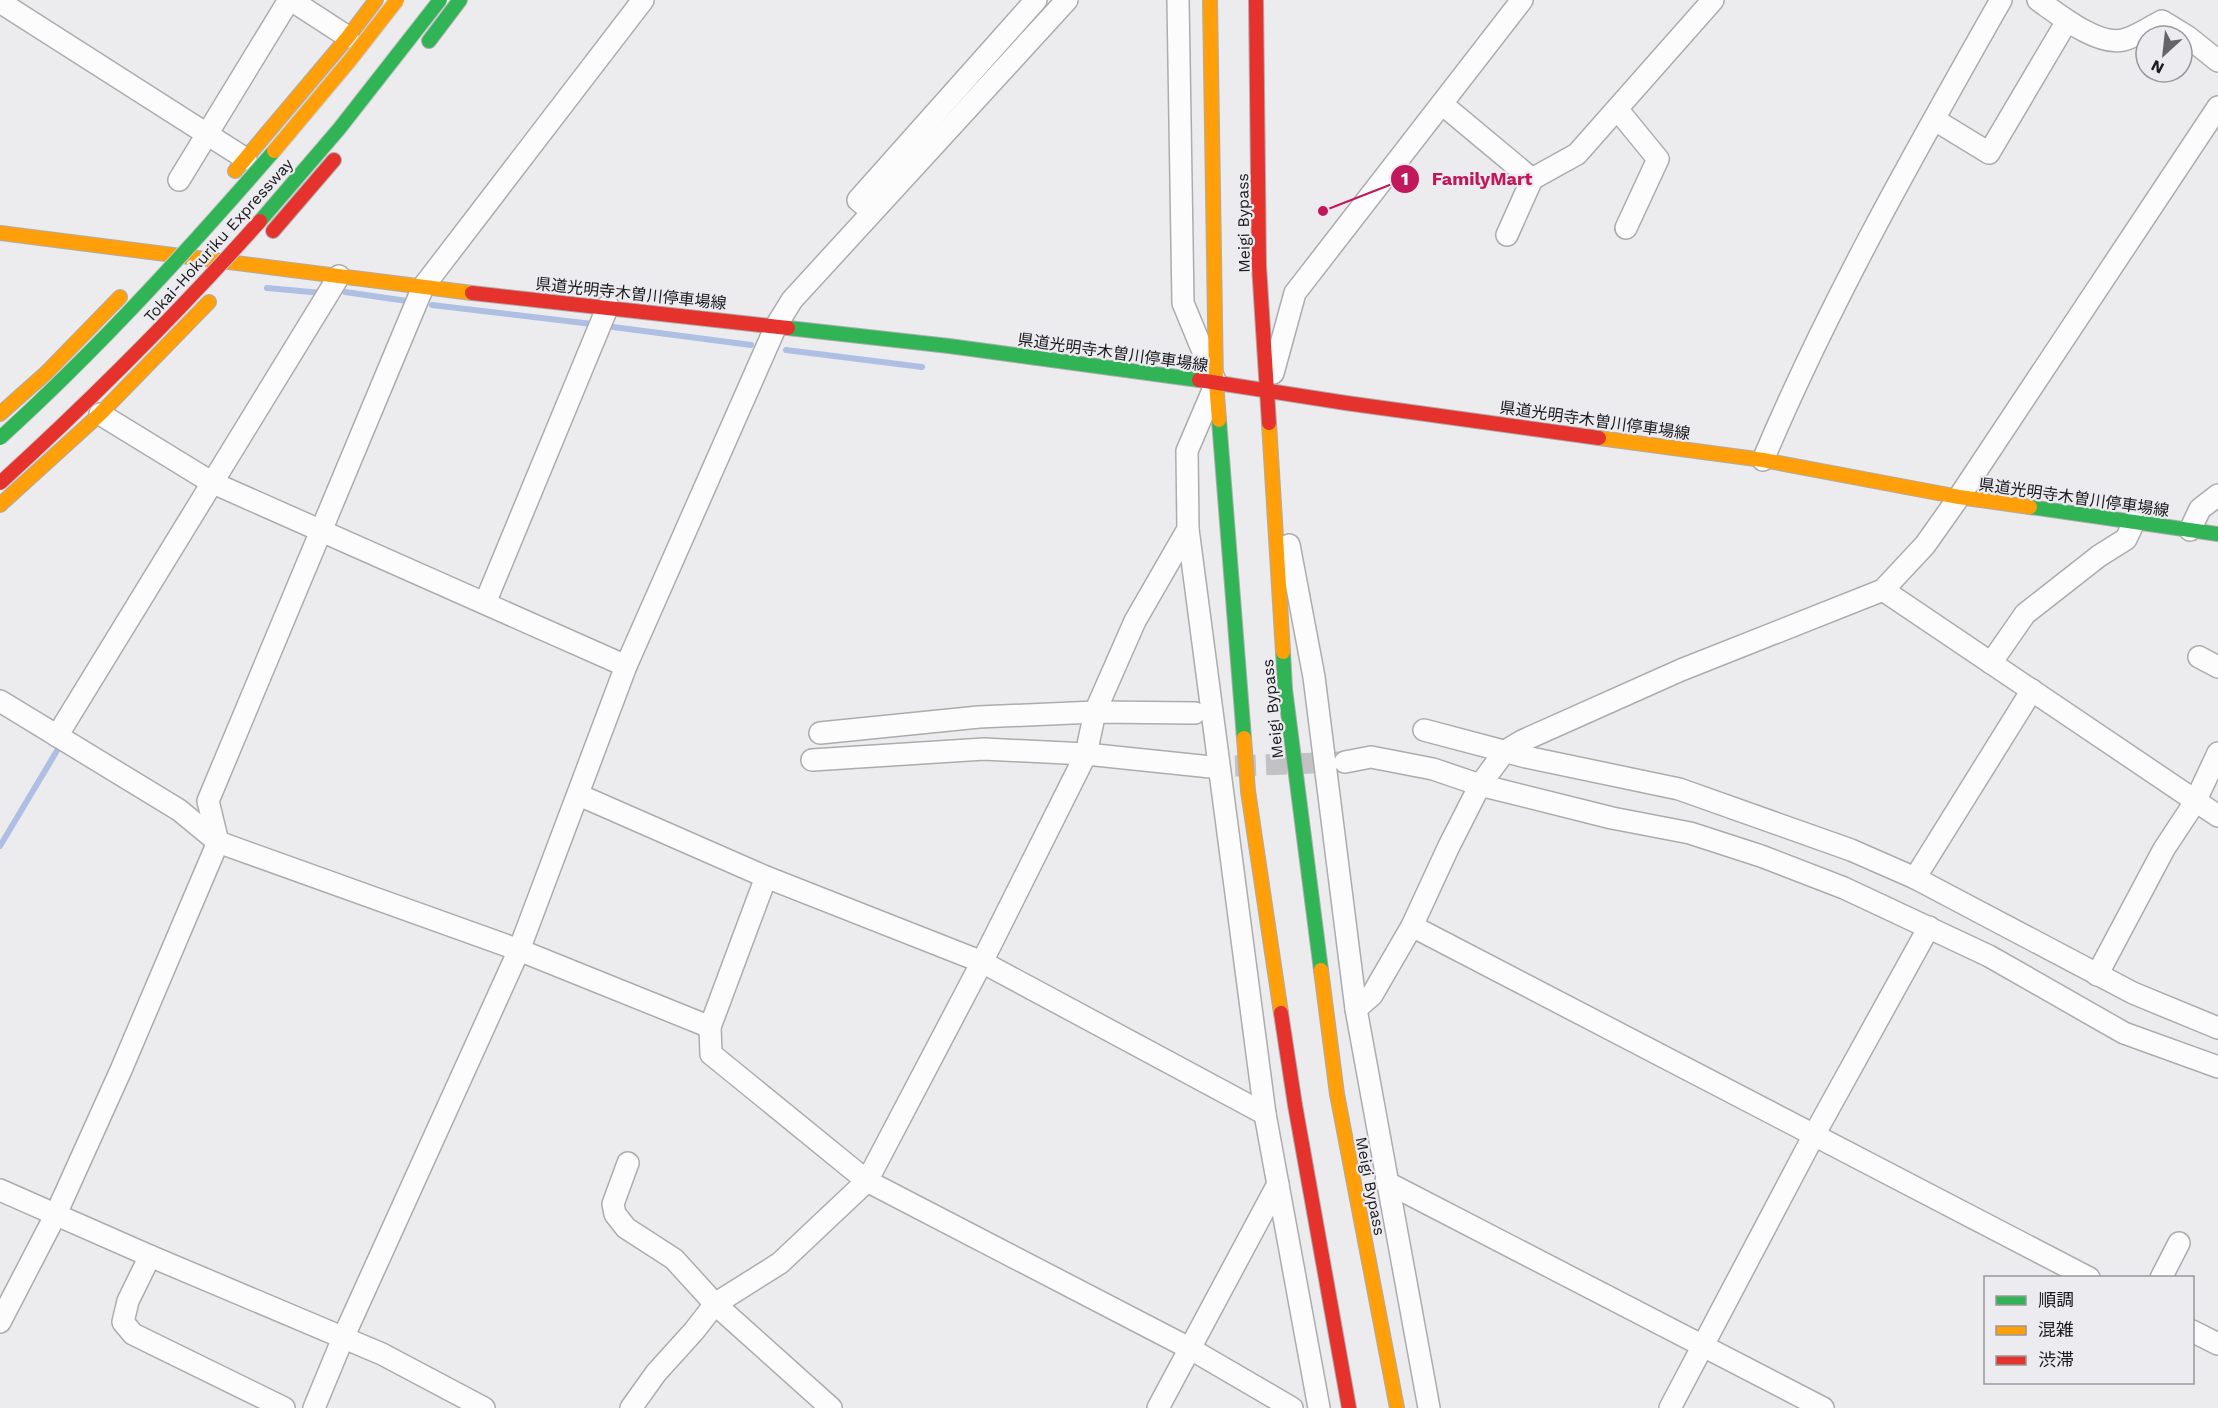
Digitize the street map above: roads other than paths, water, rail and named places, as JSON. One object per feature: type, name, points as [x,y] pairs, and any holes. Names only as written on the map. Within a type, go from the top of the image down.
[{"type":"main road","points":[[223,185],[348,37],[376,0]]},
{"type":"main road","name":"Tokai-Hokuriku Expressway","points":[[0,438],[153,287],[263,165],[397,0]]},
{"type":"main road","name":"Tokai-Hokuriku Expressway","points":[[0,483],[54,435],[177,312],[290,187],[396,58],[440,0]]},
{"type":"main road","points":[[417,56],[460,0]]},
{"type":"main road","name":"Meigi Bypass","points":[[1210,0],[1216,383],[1248,791],[1294,1105],[1349,1408]]},
{"type":"main road","name":"Meigi Bypass","points":[[1256,0],[1259,266],[1285,689],[1337,1094],[1397,1408]]},
{"type":"main road","points":[[266,239],[339,153]]},
{"type":"main road","name":"県道光明寺木曽川停車場線","points":[[0,233],[157,258],[248,260],[339,276],[423,287],[961,347],[1763,460],[1959,496],[2218,534]]},
{"type":"main road","points":[[157,258],[177,237]]},
{"type":"main road","points":[[0,505],[100,414],[248,260]]},
{"type":"main road","points":[[0,414],[46,373],[128,289]]},
{"type":"street","points":[[179,180],[290,0],[348,37]]},
{"type":"street","points":[[0,1322],[56,1214],[121,1070],[218,842],[208,801],[423,287],[643,0]]},
{"type":"street","points":[[872,212],[858,200],[1036,0]]},
{"type":"street","points":[[314,1408],[343,1338],[519,950],[626,666],[776,326],[792,300],[1067,0]]},
{"type":"street","points":[[1178,0],[1184,303],[1216,383],[1187,451],[1188,529],[1265,1114],[1319,1408]]},
{"type":"street","points":[[1267,391],[1295,293],[1522,0]]},
{"type":"street","points":[[1507,235],[1532,180],[1577,154],[1713,0]]},
{"type":"street","points":[[1763,460],[1796,382],[1876,225],[2001,0]]},
{"type":"street","points":[[2038,0],[2067,21],[2097,37],[2122,40],[2162,21],[2188,37],[2218,61]]},
{"type":"street","points":[[0,2],[246,159]]},
{"type":"street","points":[[1935,120],[1989,153],[2067,21]]},
{"type":"street","points":[[1442,104],[1532,180]]},
{"type":"street","points":[[1356,1010],[1372,994],[1412,926],[1480,785],[1504,751],[1681,670],[1883,590],[1925,545],[1959,496],[2218,107]]},
{"type":"street","points":[[1617,109],[1658,159],[1626,228]]},
{"type":"street","points":[[57,736],[339,276]]},
{"type":"street","points":[[484,603],[608,306]]},
{"type":"street","points":[[100,414],[212,482],[626,666]]},
{"type":"street","points":[[1271,450],[1314,677],[1356,1010],[1429,1408]]},
{"type":"street","points":[[2190,530],[2200,509],[2218,495]]},
{"type":"street","points":[[1991,663],[2025,614],[2099,556],[2126,539],[2134,522]]},
{"type":"street","points":[[632,1408],[656,1373],[715,1304],[780,1263],[867,1181],[982,962],[1086,754],[1095,712],[1135,621],[1188,529]]},
{"type":"street","points":[[1883,590],[2218,816]]},
{"type":"street","points":[[1915,878],[2032,690]]},
{"type":"street","points":[[0,701],[179,810],[218,842],[519,950],[710,1028]]},
{"type":"street","points":[[820,733],[979,717],[1095,712],[1195,714]]},
{"type":"street","points":[[1424,730],[1504,751],[1679,789],[1851,850],[1915,878],[2133,993],[2218,1028]]},
{"type":"street","points":[[812,760],[984,749],[1086,754],[1211,767]]},
{"type":"street","points":[[2097,975],[2164,849],[2195,802],[2218,753]]},
{"type":"street","points":[[1345,762],[1371,757],[1433,769],[1480,785],[1612,818],[1690,833],[1761,856],[1844,888],[1989,956],[2124,1033],[2218,1067]]},
{"type":"street","points":[[579,795],[766,877],[982,962],[1265,1114]]},
{"type":"street","points":[[766,877],[710,1028],[711,1054],[867,1181],[1189,1348],[1292,1408]]},
{"type":"street","points":[[1412,926],[2085,1276]]},
{"type":"street","points":[[1670,1408],[1814,1135],[1929,927]]},
{"type":"street","points":[[628,1163],[613,1204],[615,1214],[626,1228],[674,1259],[715,1304],[831,1408]]},
{"type":"street","points":[[1386,1182],[1823,1408]]},
{"type":"street","points":[[1158,1408],[1278,1184]]},
{"type":"street","points":[[0,1190],[150,1257],[382,1354],[484,1408]]},
{"type":"street","points":[[2162,1276],[2179,1243]]},
{"type":"street","points":[[150,1257],[128,1301],[123,1323],[133,1334],[284,1408]]},
{"type":"street","points":[[2194,1332],[2218,1344]]},
{"type":"waterway","points":[[267,288],[322,293]]},
{"type":"waterway","points":[[345,292],[407,301]]},
{"type":"waterway","points":[[432,305],[592,324]]},
{"type":"waterway","points":[[613,327],[751,345]]},
{"type":"waterway","points":[[786,350],[922,367]]},
{"type":"waterway","points":[[0,846],[58,749]]},
{"type":"tunnel","points":[[1235,766],[1341,762]]},
{"type":"place","name":"FamilyMart","points":[[1323,211]]}]
